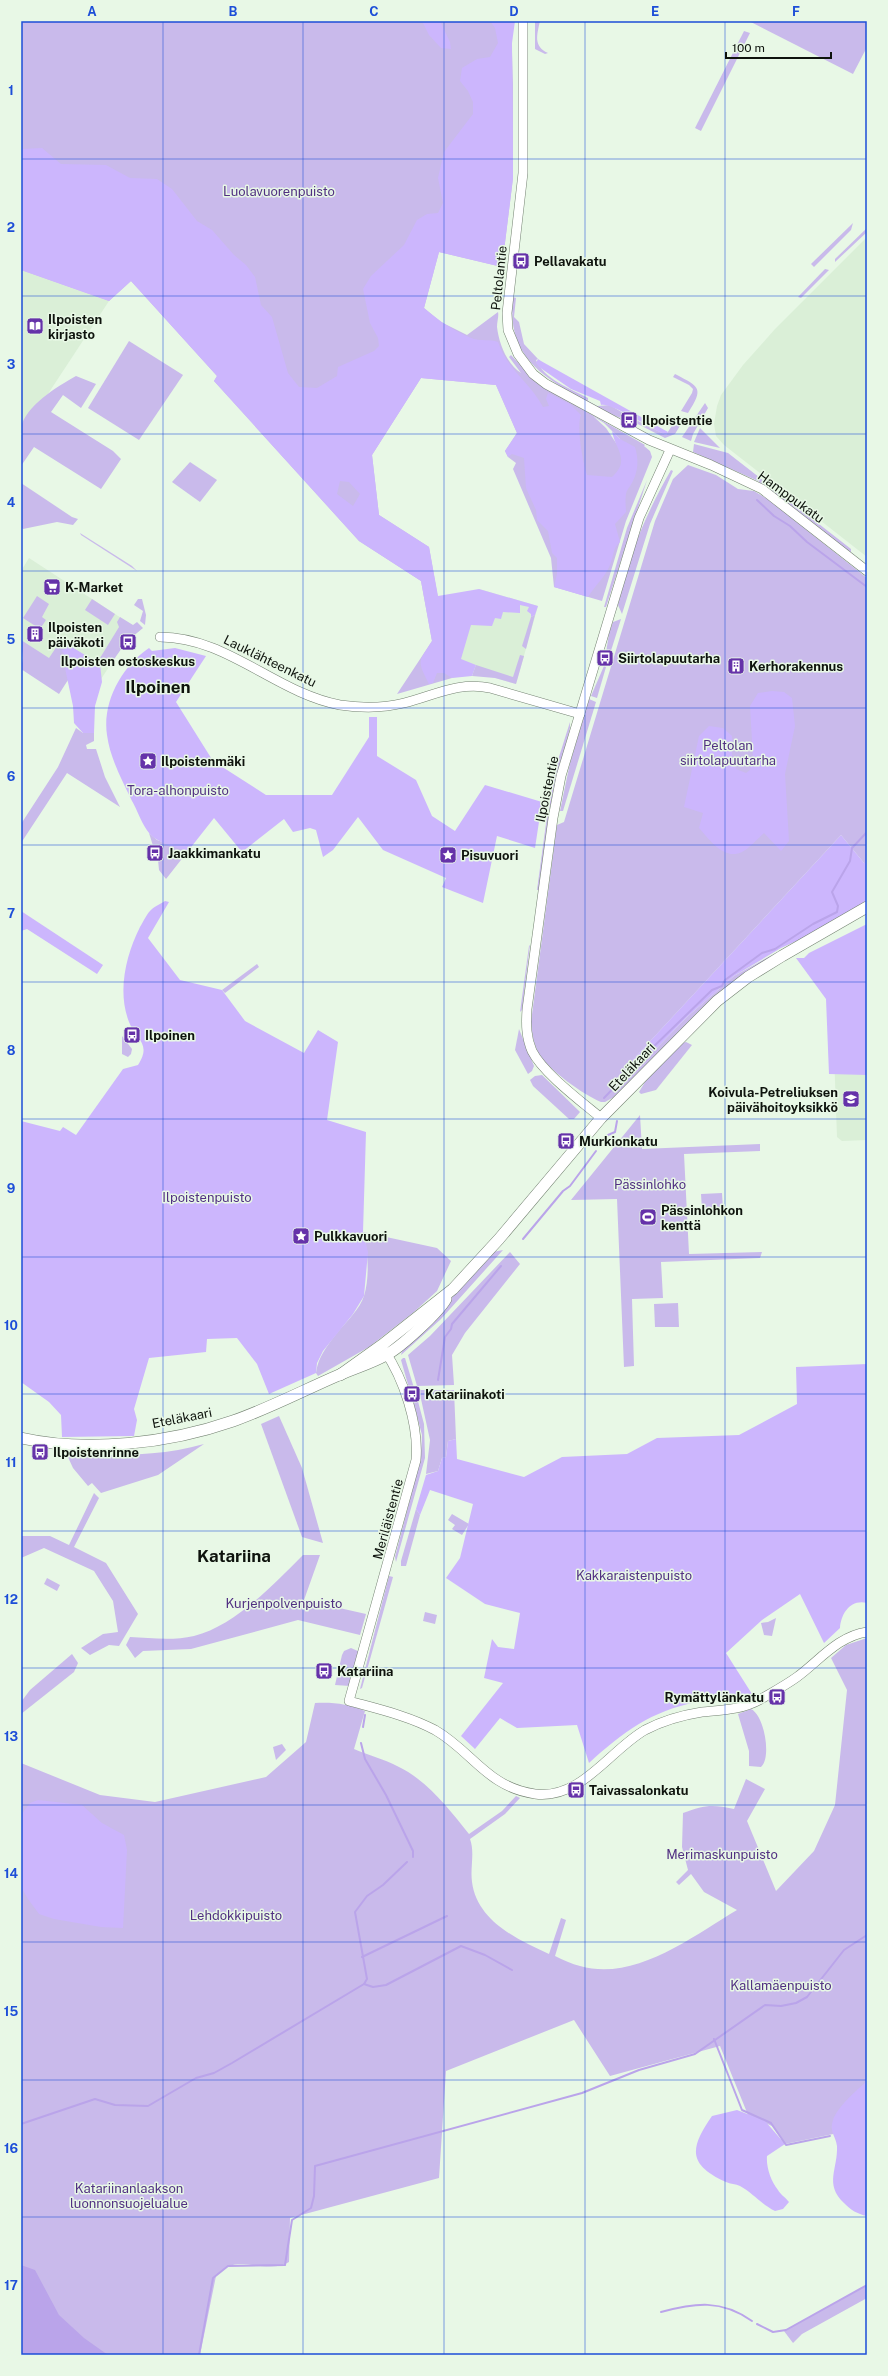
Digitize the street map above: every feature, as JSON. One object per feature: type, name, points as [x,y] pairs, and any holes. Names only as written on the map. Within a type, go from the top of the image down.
[{"type":"main road","name":"Eteläkaari","points":[[21,1438],[42,1442],[79,1445],[118,1443],[186,1434],[222,1425],[259,1411],[340,1375],[384,1350],[443,1304],[453,1289],[499,1239],[601,1118],[705,1012],[733,988],[782,956],[867,908]]},
{"type":"street","name":"Peltolantie","points":[[523,21],[523,173],[507,312],[511,338],[522,361],[533,374],[546,384],[670,450]]},
{"type":"street","name":"Hamppukatu","points":[[670,450],[711,465],[762,489],[867,571]]},
{"type":"street","name":"Ilpoistentie","points":[[601,1118],[538,1060],[528,1041],[526,1030],[527,1009],[557,795],[580,714],[640,518],[670,450]]},
{"type":"street","name":"Lauklähteenkatu","points":[[160,638],[184,639],[206,645],[284,684],[319,698],[342,705],[367,707],[390,705],[450,689],[475,686],[490,688],[580,714]]},
{"type":"street","name":"Meriläistentie","points":[[384,1350],[413,1419],[417,1440],[416,1460],[349,1701],[422,1724],[443,1736],[475,1764],[501,1783],[519,1791],[545,1795],[562,1791],[582,1781],[627,1742],[646,1730],[688,1715],[730,1711],[746,1706],[795,1679],[850,1636],[867,1632]]},
{"type":"shaded area","points":[[867,237],[867,557],[724,445],[716,436],[714,424],[717,406],[721,395],[743,365],[775,329]]},
{"type":"shaded area","points":[[21,270],[109,301],[21,435]]},
{"type":"shaded area","points":[[29,558],[135,627],[90,696],[21,651],[21,571]]},
{"type":"shaded area","points":[[479,589],[538,606],[516,684],[478,673],[452,678]]},
{"type":"shaded area","name":"Koivula-Petreliuksen päivähoitoyksikkö","points":[[867,1052],[867,1140],[842,1141],[837,1137],[834,1053]]},
{"type":"shaded area","points":[[21,2265],[35,2270],[59,2315],[84,2338],[108,2355],[21,2355]]},
{"type":"green space","name":"Luolavuorenpuisto","points":[[21,21],[511,21],[513,178],[502,267],[439,252],[424,308],[441,322],[467,335],[498,312],[497,327],[502,347],[504,353],[516,369],[521,373],[509,357],[511,355],[538,384],[645,445],[644,446],[650,451],[652,457],[626,521],[602,601],[554,587],[551,558],[513,469],[516,463],[508,457],[505,451],[517,433],[496,385],[421,378],[372,455],[379,515],[429,547],[452,678],[397,694],[432,641],[421,581],[359,541],[214,381],[217,376],[131,281],[109,301],[21,270]],"holes":[[[593,416],[604,423],[620,439],[620,449],[606,428]]]},
{"type":"green space","points":[[422,21],[440,21],[450,42],[451,49],[441,48],[429,35]]},
{"type":"green space","points":[[490,21],[515,21],[512,43],[513,178],[502,267],[439,252],[424,308],[460,333],[477,340],[498,342],[507,361],[532,390],[543,407],[549,406],[546,399],[548,393],[570,404],[581,415],[579,427],[582,454],[587,475],[612,477],[618,471],[621,460],[612,431],[620,439],[635,447],[637,453],[637,470],[634,480],[626,494],[626,512],[615,524],[620,542],[615,549],[609,567],[604,576],[588,597],[554,587],[557,574],[557,558],[552,553],[548,531],[537,520],[536,510],[526,488],[524,458],[512,454],[508,457],[505,451],[517,433],[496,385],[421,378],[372,455],[379,515],[429,547],[438,596],[479,589],[538,606],[535,615],[531,617],[531,614],[527,611],[529,607],[520,605],[520,613],[503,612],[501,619],[495,618],[492,626],[471,625],[461,659],[476,665],[472,676],[452,678],[444,673],[437,673],[433,683],[429,684],[421,666],[422,658],[432,641],[421,581],[359,541],[214,381],[217,376],[131,281],[109,301],[21,270],[21,149],[42,148],[61,164],[106,165],[130,178],[157,179],[172,189],[197,221],[212,230],[234,255],[246,265],[255,277],[261,305],[272,317],[288,373],[299,387],[317,388],[337,376],[338,367],[374,351],[379,346],[378,338],[370,323],[363,289],[371,276],[404,245],[417,220],[427,214],[438,213],[443,203],[438,178],[444,152],[473,114],[473,102],[468,91],[460,81],[462,68],[477,59],[490,57],[498,43],[495,28]],"holes":[[[340,481],[349,482],[360,494],[353,506],[337,494]]]},
{"type":"green space","points":[[535,21],[540,21],[537,35],[538,43],[543,50],[548,53],[545,54],[535,49]]},
{"type":"green space","points":[[749,21],[867,21],[867,47],[853,74]]},
{"type":"green space","points":[[744,31],[750,33],[701,131],[695,128]]},
{"type":"green space","points":[[853,223],[851,230],[814,267],[811,264]]},
{"type":"green space","points":[[867,228],[867,232],[835,262],[835,259]]},
{"type":"green space","points":[[825,269],[829,270],[801,298],[798,297]]},
{"type":"green space","points":[[513,297],[516,298],[514,317],[519,322],[524,344],[538,359],[536,360],[545,373],[559,383],[588,398],[588,401],[597,406],[610,405],[628,416],[626,420],[607,412],[577,396],[548,378],[536,368],[519,345],[514,331],[512,315]]},
{"type":"green space","points":[[129,341],[183,375],[139,440],[88,408]]},
{"type":"green space","points":[[538,359],[668,432],[666,435],[623,412],[606,405],[601,405],[600,401],[571,389],[539,367],[536,363]]},
{"type":"green space","points":[[675,374],[690,382],[697,389],[698,393],[688,413],[681,411],[693,389],[689,385],[673,377]]},
{"type":"green space","points":[[76,376],[96,384],[81,408],[63,395],[51,412],[113,451],[121,459],[101,489],[34,447],[21,466],[20,433],[24,420],[35,405],[43,398],[60,385]]},
{"type":"green space","points":[[705,403],[708,408],[693,434],[691,441],[682,437]]},
{"type":"green space","points":[[678,416],[684,419],[675,434],[665,438],[632,421],[634,419],[666,435]]},
{"type":"green space","points":[[700,428],[720,448],[694,442]]},
{"type":"green space","points":[[694,444],[728,453],[851,549],[851,553],[758,481],[693,452]]},
{"type":"green space","points":[[190,462],[217,480],[200,502],[172,482]]},
{"type":"green space","name":"Peltolan siirtolapuutarha","points":[[688,465],[716,475],[738,489],[754,491],[769,500],[867,578],[867,863],[864,863],[841,835],[629,1064],[650,1055],[687,1017],[734,976],[794,943],[744,975],[715,997],[614,1097],[605,1102],[601,1102],[576,1088],[558,1074],[543,1059],[538,1052],[532,1033],[531,1022],[557,825],[564,822],[655,521],[673,479]]},
{"type":"green space","points":[[671,470],[673,471],[650,524],[622,614],[618,605],[632,552],[654,502]]},
{"type":"green space","points":[[647,480],[606,607],[604,607],[627,528]]},
{"type":"green space","points":[[21,483],[72,517],[78,519],[73,525],[57,522],[23,529],[21,527]]},
{"type":"green space","points":[[80,533],[132,566],[137,571],[81,535]]},
{"type":"green space","points":[[37,596],[49,604],[42,617],[46,620],[40,629],[23,618]]},
{"type":"green space","points":[[92,599],[115,614],[108,625],[85,610]]},
{"type":"green space","points":[[138,599],[142,599],[146,615],[145,625],[140,621],[143,611],[134,605]]},
{"type":"green space","points":[[535,615],[526,649],[522,646],[531,617]]},
{"type":"green space","points":[[120,617],[133,625],[137,622],[143,628],[126,642],[110,665],[100,658],[119,627],[117,622]]},
{"type":"green space","points":[[621,619],[609,657],[606,653],[609,633],[613,622]]},
{"type":"green space","points":[[21,640],[49,658],[61,640],[84,655],[59,694],[21,669],[23,658]]},
{"type":"green space","points":[[70,646],[100,664],[102,682],[95,706],[94,733],[83,733],[74,723],[73,706],[65,668],[68,663],[62,650]]},
{"type":"green space","name":"Tora-alhonpuisto","points":[[149,648],[152,651],[175,648],[206,656],[176,702],[213,761],[266,795],[332,795],[369,737],[369,717],[377,717],[377,756],[416,780],[432,816],[455,831],[485,785],[542,802],[535,848],[497,836],[483,903],[442,887],[446,878],[383,850],[358,817],[333,850],[323,857],[316,830],[310,828],[293,832],[284,819],[242,852],[214,818],[188,851],[160,841],[148,832],[120,777],[109,744],[106,723],[111,698],[116,686],[130,665]]},
{"type":"green space","points":[[520,655],[524,656],[516,684],[495,678],[472,676],[476,665],[513,677]]},
{"type":"green space","points":[[604,666],[606,667],[597,698],[591,696]]},
{"type":"green space","points":[[772,691],[784,692],[792,698],[795,726],[785,774],[789,841],[781,851],[764,833],[751,846],[742,852],[729,854],[712,843],[699,828],[703,813],[684,807],[699,736],[709,726],[723,728],[732,736],[732,755],[736,769],[746,773],[750,770],[753,758],[750,706],[758,693]]},
{"type":"green space","points":[[589,699],[596,702],[563,811],[560,811],[570,763]]},
{"type":"green space","points":[[570,722],[570,728],[549,812],[552,779]]},
{"type":"green space","points":[[76,728],[83,733],[94,733],[94,741],[86,745],[87,749],[96,749],[105,777],[120,807],[67,773],[21,843],[21,824],[58,767]]},
{"type":"green space","points":[[549,815],[539,890],[537,890],[547,816]]},
{"type":"green space","points":[[149,833],[157,840],[188,851],[166,879],[159,870],[157,849],[154,849]]},
{"type":"green space","points":[[841,835],[864,863],[867,863],[867,900],[823,929],[781,948],[734,976],[687,1017],[650,1055],[628,1065]]},
{"type":"green space","name":"Ilpoistenpuisto","points":[[165,901],[169,902],[148,938],[180,980],[222,990],[245,1021],[304,1053],[318,1030],[338,1042],[327,1120],[366,1132],[363,1232],[368,1252],[364,1296],[353,1314],[323,1351],[317,1363],[316,1373],[269,1394],[257,1364],[237,1338],[207,1339],[206,1352],[149,1358],[134,1409],[137,1420],[134,1436],[62,1437],[61,1415],[49,1402],[21,1382],[21,1121],[60,1131],[63,1127],[76,1135],[123,1069],[138,1065],[142,1058],[143,1046],[129,1022],[125,1010],[125,973],[127,961],[140,927],[148,913]]},
{"type":"green space","points":[[21,911],[103,965],[97,974],[27,929],[21,931]]},
{"type":"green space","points":[[867,924],[867,1075],[829,1074],[826,999],[796,958],[804,958],[809,953]]},
{"type":"green space","points":[[530,945],[522,1010],[520,1012],[529,946]]},
{"type":"green space","points":[[257,964],[259,967],[225,993],[222,990]]},
{"type":"green space","points":[[519,1029],[534,1066],[532,1071],[528,1074],[515,1050]]},
{"type":"green space","points":[[122,1036],[132,1049],[131,1054],[128,1057],[122,1054]]},
{"type":"green space","points":[[686,1042],[692,1045],[656,1090],[641,1094],[639,1092],[645,1082],[679,1044]]},
{"type":"green space","points":[[542,1075],[580,1112],[574,1119],[569,1119],[533,1086],[530,1080],[535,1076]]},
{"type":"green space","name":"Pässinlohko","points":[[640,1115],[642,1149],[760,1144],[760,1151],[684,1154],[689,1254],[762,1252],[760,1258],[661,1262],[663,1298],[632,1299],[634,1366],[624,1367],[617,1199],[571,1200]]},
{"type":"green space","points":[[722,1193],[723,1209],[702,1210],[701,1194]]},
{"type":"green space","points":[[363,1232],[437,1248],[451,1261],[437,1291],[414,1312],[369,1347],[318,1376],[316,1373],[317,1367],[324,1352],[337,1333],[356,1311],[364,1296],[368,1264]]},
{"type":"green space","points":[[503,1250],[441,1319],[401,1355],[403,1347],[440,1311],[493,1252]]},
{"type":"green space","points":[[510,1252],[520,1264],[465,1333],[452,1355],[454,1385],[417,1386],[408,1355],[430,1336]]},
{"type":"green space","points":[[678,1303],[679,1327],[655,1327],[654,1304]]},
{"type":"green space","points":[[405,1358],[414,1388],[412,1389],[409,1388],[401,1360]]},
{"type":"green space","name":"Kakkaraistenpuisto","points":[[867,1364],[867,1603],[861,1602],[851,1605],[844,1613],[840,1628],[824,1643],[800,1594],[762,1620],[726,1653],[752,1694],[697,1702],[666,1711],[638,1724],[626,1732],[589,1763],[577,1725],[517,1728],[500,1718],[475,1749],[461,1736],[503,1683],[484,1678],[492,1639],[498,1647],[514,1649],[520,1613],[485,1604],[446,1578],[460,1558],[473,1504],[430,1490],[420,1515],[416,1509],[426,1475],[438,1471],[442,1458],[446,1457],[448,1441],[456,1439],[457,1459],[524,1477],[562,1457],[627,1454],[657,1438],[739,1435],[797,1404],[796,1367]]},
{"type":"green space","points":[[415,1390],[424,1424],[425,1458],[396,1562],[395,1557],[421,1457],[422,1435],[413,1401],[416,1397],[412,1391]]},
{"type":"green space","points":[[419,1390],[454,1390],[456,1439],[448,1441],[446,1457],[442,1458],[438,1471],[426,1474],[430,1440]]},
{"type":"green space","points":[[279,1416],[302,1468],[323,1543],[302,1537],[261,1424]]},
{"type":"green space","points":[[204,1444],[158,1475],[101,1493],[92,1483],[88,1486],[73,1468],[67,1455],[119,1455],[153,1453]]},
{"type":"green space","points":[[94,1493],[99,1498],[74,1547],[106,1563],[138,1614],[119,1646],[109,1645],[90,1655],[81,1648],[103,1634],[118,1632],[113,1601],[94,1571],[44,1548],[21,1558],[21,1536],[50,1536],[69,1545]]},
{"type":"green space","points":[[416,1509],[420,1515],[406,1566],[401,1566],[401,1561]]},
{"type":"green space","points":[[452,1514],[469,1524],[462,1535],[452,1529],[455,1525],[448,1520]]},
{"type":"green space","name":"Kurjenpolvenpuisto","points":[[303,1555],[320,1555],[304,1600],[366,1614],[360,1635],[298,1620],[191,1649],[143,1651],[135,1658],[126,1645],[130,1637],[162,1639],[186,1638],[209,1631],[239,1614],[253,1603]]},
{"type":"green space","points":[[389,1576],[393,1577],[362,1688],[360,1689]]},
{"type":"green space","points":[[47,1578],[60,1585],[57,1591],[44,1584]]},
{"type":"green space","points":[[425,1612],[437,1615],[435,1624],[423,1621]]},
{"type":"green space","points":[[776,1618],[772,1636],[764,1635],[761,1623],[768,1622]]},
{"type":"green space","points":[[867,1638],[867,2127],[785,2144],[772,2126],[748,2115],[720,2046],[610,2076],[574,2020],[446,2071],[439,2178],[290,2218],[289,2262],[282,2265],[267,2267],[244,2264],[229,2266],[216,2276],[200,2355],[21,2355],[21,1763],[100,1795],[155,1802],[266,1777],[306,1742],[315,1703],[341,1704],[365,1711],[354,1749],[392,1764],[418,1779],[437,1796],[469,1834],[502,1811],[516,1796],[520,1798],[505,1814],[470,1839],[472,1850],[472,1882],[475,1896],[490,1918],[512,1935],[549,1954],[561,1918],[566,1920],[555,1956],[580,1966],[601,1969],[622,1968],[663,1954],[737,1910],[704,1892],[691,1874],[679,1885],[676,1882],[688,1870],[682,1847],[683,1813],[708,1806],[720,1806],[734,1809],[746,1779],[765,1789],[747,1821],[776,1891],[814,1851],[835,1805],[847,1690],[831,1658],[846,1645]]},
{"type":"green space","points":[[351,1648],[360,1652],[350,1686],[335,1685],[342,1655],[344,1651]]},
{"type":"green space","points":[[72,1654],[78,1663],[74,1672],[21,1714],[21,1702],[30,1690]]},
{"type":"green space","points":[[751,1709],[760,1719],[765,1736],[766,1755],[761,1767],[749,1766],[749,1751],[738,1714]]},
{"type":"green space","points":[[282,1744],[286,1750],[276,1760],[273,1747]]},
{"type":"green space","points":[[38,1800],[82,1805],[102,1823],[124,1835],[127,1850],[123,1928],[101,1927],[54,1919],[39,1914],[28,1899],[21,1887],[21,1815],[30,1803]]},
{"type":"green space","points":[[867,2081],[867,2216],[857,2213],[849,2208],[838,2196],[835,2189],[833,2176],[837,2146],[832,2131],[832,2124],[839,2109]]},
{"type":"green space","points":[[737,2110],[765,2121],[785,2144],[767,2156],[768,2169],[773,2182],[780,2193],[789,2202],[783,2209],[775,2211],[740,2186],[728,2183],[713,2175],[704,2169],[699,2162],[696,2154],[696,2146],[699,2137],[712,2116]]},
{"type":"green space","points":[[867,2285],[867,2298],[802,2334],[793,2343],[784,2331]]},
{"type":"waterway","points":[[757,500],[774,516],[790,526],[807,542],[867,587]]},
{"type":"waterway","points":[[604,1098],[647,1053],[712,990],[722,986],[725,980],[762,953],[775,949],[813,924],[837,912],[838,906],[832,892],[850,861],[852,848],[867,832]]},
{"type":"waterway","points":[[602,1142],[608,1135],[615,1132],[617,1121]]},
{"type":"waterway","points":[[523,1239],[563,1191],[570,1186],[596,1151]]},
{"type":"waterway","points":[[438,1380],[445,1337],[451,1329],[452,1324],[501,1266]]},
{"type":"waterway","points":[[363,1727],[365,1715]]},
{"type":"waterway","points":[[361,1743],[365,1759],[386,1795],[413,1851],[413,1857]]},
{"type":"waterway","points":[[21,2124],[95,2099],[115,2105],[148,2106],[196,2078],[214,2073],[232,2063],[364,1984],[367,1979],[355,1912],[367,1896],[383,1885],[407,1862]]},
{"type":"waterway","points":[[362,1957],[447,1916]]},
{"type":"waterway","points":[[199,2355],[213,2278],[228,2266],[285,2265],[292,2220],[311,2208],[314,2196],[315,2166],[582,2093],[639,2070],[695,2054],[765,2005],[781,2006],[796,2003],[807,1997],[844,1950],[867,1935]]},
{"type":"waterway","points":[[364,1984],[373,1987],[386,1985],[461,1946],[485,1955],[512,1970]]},
{"type":"waterway","points":[[714,2039],[742,2110],[771,2123],[786,2145],[830,2136]]},
{"type":"waterway","points":[[757,2324],[773,2332],[786,2330],[867,2285]]},
{"type":"waterway","points":[[661,2312],[697,2305],[719,2306],[741,2314],[752,2321]]},
{"type":"place","name":"Pellavakatu","points":[[521,261]]},
{"type":"place","name":"Ilpoisten kirjasto","points":[[35,326]]},
{"type":"place","name":"Ilpoistentie","points":[[629,420]]},
{"type":"place","name":"K-Market","points":[[52,587]]},
{"type":"place","name":"Ilpoisten päiväkoti","points":[[35,634]]},
{"type":"place","name":"Ilpoisten ostoskeskus","points":[[128,642]]},
{"type":"place","name":"Siirtolapuutarha","points":[[605,658]]},
{"type":"place","name":"Kerhorakennus","points":[[736,666]]},
{"type":"place","name":"Ilpoistenmäki","points":[[148,761]]},
{"type":"place","name":"Jaakkimankatu","points":[[155,853]]},
{"type":"place","name":"Pisuvuori","points":[[448,855]]},
{"type":"place","name":"Ilpoinen","points":[[132,1035]]},
{"type":"place","name":"Koivula-Petreliuksen päivähoitoyksikkö","points":[[851,1099]]},
{"type":"place","name":"Murkionkatu","points":[[566,1141]]},
{"type":"place","name":"Pässinlohkon kenttä","points":[[648,1217]]},
{"type":"place","name":"Pulkkavuori","points":[[301,1236]]},
{"type":"place","name":"Katariinakoti","points":[[412,1394]]},
{"type":"place","name":"Ilpoistenrinne","points":[[40,1452]]},
{"type":"place","name":"Katariina","points":[[324,1671]]},
{"type":"place","name":"Rymättylänkatu","points":[[777,1697]]},
{"type":"place","name":"Taivassalonkatu","points":[[576,1790]]},
{"type":"district","name":"Ilpoinen","points":[[158,687]]},
{"type":"district","name":"Katariina","points":[[234,1556]]},
{"type":"park label","name":"Merimaskunpuisto","points":[[722,1854]]},
{"type":"park label","name":"Lehdokkipuisto","points":[[236,1915]]},
{"type":"park label","name":"Kallamäenpuisto","points":[[781,1985]]},
{"type":"park label","name":"Katariinanlaakson luonnonsuojelualue","points":[[129,2196]]}]
